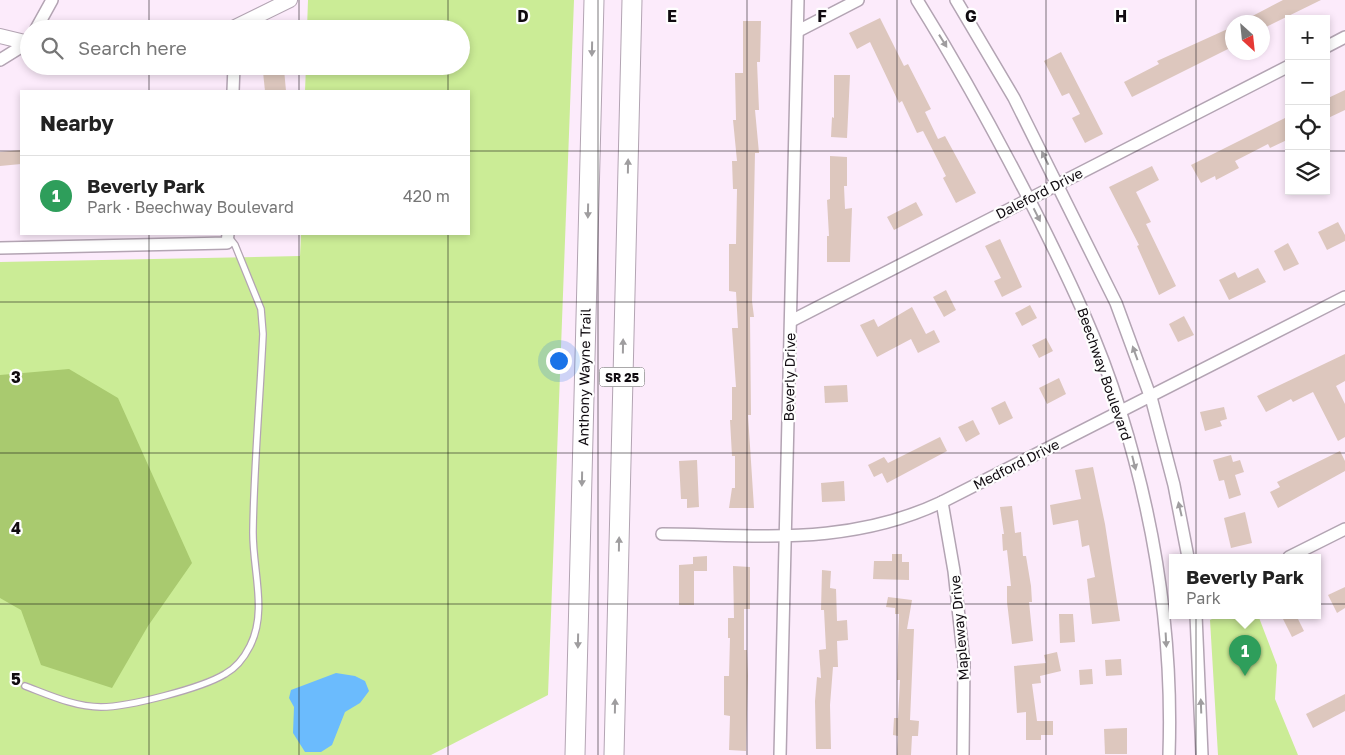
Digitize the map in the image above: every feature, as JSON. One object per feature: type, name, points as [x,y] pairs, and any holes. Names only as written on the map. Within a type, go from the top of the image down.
[{"type":"highway","name":"Anthony Wayne Trail","points":[[575,755],[594,0]]},
{"type":"highway","name":"SR 25","points":[[614,755],[631,28],[630,0]]},
{"type":"street","points":[[41,20],[52,0]]},
{"type":"street","points":[[249,20],[290,0]]},
{"type":"street","name":"Beverly Drive","points":[[780,755],[798,0]]},
{"type":"street","points":[[798,31],[858,0]]},
{"type":"street","name":"Beechway Boulevard","points":[[917,0],[985,114],[1028,198],[1082,308],[1121,411],[1152,534],[1168,614],[1169,755]]},
{"type":"street","points":[[956,0],[1014,98],[1058,183],[1116,303],[1150,396],[1174,485],[1187,554]]},
{"type":"street","points":[[0,36],[20,41]]},
{"type":"street","points":[[1330,45],[1345,37]]},
{"type":"street","points":[[0,60],[20,48]]},
{"type":"street","name":"Daleford Drive","points":[[791,322],[1028,198],[1285,68]]},
{"type":"street","points":[[232,75],[233,90]]},
{"type":"street","points":[[0,248],[227,237]]},
{"type":"street","name":"Medford Drive","points":[[662,534],[827,535],[890,523],[942,502],[1345,297]]},
{"type":"street","name":"Mapleway Drive","points":[[942,502],[954,571],[964,663],[964,755]]},
{"type":"street","points":[[1295,554],[1345,529]]},
{"type":"street","points":[[1196,619],[1202,755]]},
{"type":"lane","points":[[25,686],[71,702],[101,707],[127,704],[167,695],[224,675],[238,665],[250,646],[256,630],[259,603],[253,518],[263,334],[261,309],[235,245],[227,237]]},
{"type":"green space","points":[[308,0],[574,0],[548,695],[431,755],[0,755],[0,262],[300,256],[301,235],[470,235],[470,90],[305,90],[306,75],[470,75],[470,20],[307,20]]},
{"type":"green space","points":[[69,369],[118,398],[192,563],[148,626],[112,688],[41,665],[21,610],[0,598],[0,375]]},
{"type":"green space","points":[[1260,619],[1277,665],[1275,699],[1298,755],[1218,755],[1210,620]]},
{"type":"water","points":[[336,673],[355,676],[365,681],[369,691],[360,703],[345,712],[332,745],[321,752],[305,752],[293,733],[294,707],[289,698],[291,690]]},
{"type":"building","points":[[1283,0],[1321,0],[1290,15],[1285,15],[1285,18],[1270,25],[1270,15],[1254,15]]},
{"type":"building","points":[[880,18],[904,66],[908,64],[931,109],[925,112],[938,139],[945,136],[976,193],[956,203],[943,178],[946,176],[923,131],[917,133],[902,101],[899,103],[870,42],[857,49],[849,33]]},
{"type":"building","points":[[743,21],[761,21],[760,62],[757,62],[759,110],[755,110],[759,153],[755,153],[752,301],[754,317],[750,317],[751,415],[748,415],[754,508],[729,508],[732,488],[735,488],[735,456],[732,456],[730,420],[732,420],[732,387],[736,387],[732,328],[738,328],[736,292],[729,291],[729,244],[736,244],[737,189],[733,189],[732,161],[737,161],[733,120],[736,120],[735,73],[743,73]]},
{"type":"building","points":[[1225,30],[1225,50],[1132,97],[1124,82],[1159,64],[1157,61]]},
{"type":"building","points":[[1061,52],[1103,134],[1085,143],[1072,118],[1080,114],[1069,93],[1062,96],[1044,61]]},
{"type":"building","points":[[263,75],[285,75],[286,90],[265,90]]},
{"type":"building","points":[[834,75],[850,75],[847,138],[831,137],[832,117],[834,118]]},
{"type":"building","points":[[1345,90],[1345,110],[1330,117],[1330,105],[1330,97]]},
{"type":"building","points":[[1285,118],[1285,141],[1270,148],[1268,144],[1235,161],[1239,168],[1216,180],[1215,176],[1201,183],[1191,165]]},
{"type":"building","points":[[20,150],[20,164],[0,166],[0,152]]},
{"type":"building","points":[[830,156],[847,157],[847,186],[844,186],[845,209],[852,208],[850,262],[827,262],[827,236],[829,236],[827,200],[830,199]]},
{"type":"building","points":[[1152,166],[1159,180],[1136,192],[1151,222],[1146,224],[1176,286],[1159,295],[1137,246],[1139,245],[1109,187]]},
{"type":"building","points":[[916,202],[923,215],[894,230],[887,217]]},
{"type":"building","points":[[1338,222],[1345,235],[1345,241],[1327,250],[1318,232]]},
{"type":"building","points":[[1000,239],[1022,287],[1002,297],[994,281],[1001,278],[985,246]]},
{"type":"building","points":[[1288,243],[1299,264],[1284,271],[1274,251]]},
{"type":"building","points":[[1258,268],[1266,282],[1229,300],[1219,280],[1235,272],[1238,278]]},
{"type":"building","points":[[946,290],[956,310],[944,317],[933,297]]},
{"type":"building","points":[[1030,305],[1037,318],[1022,326],[1015,313]]},
{"type":"building","points":[[912,307],[926,334],[934,330],[940,342],[918,353],[911,339],[877,357],[860,325],[874,319],[878,327]]},
{"type":"building","points":[[1184,316],[1194,335],[1178,342],[1169,324]]},
{"type":"building","points":[[1046,338],[1053,351],[1039,358],[1032,345]]},
{"type":"building","points":[[1345,354],[1345,381],[1336,386],[1345,404],[1345,437],[1338,441],[1313,392],[1293,402],[1291,399],[1266,412],[1257,396]]},
{"type":"building","points":[[1059,378],[1066,394],[1047,404],[1039,388]]},
{"type":"building","points":[[847,385],[848,402],[825,403],[824,386]]},
{"type":"building","points":[[1005,401],[1013,418],[999,425],[991,408]]},
{"type":"building","points":[[1224,407],[1227,419],[1220,421],[1222,426],[1205,431],[1200,412]]},
{"type":"building","points":[[973,420],[980,434],[966,442],[958,427]]},
{"type":"building","points":[[940,437],[947,451],[887,483],[882,473],[874,477],[868,465],[884,457],[888,463]]},
{"type":"building","points":[[1340,451],[1345,461],[1345,471],[1278,508],[1270,492],[1280,487],[1277,482]]},
{"type":"building","points":[[1231,455],[1233,462],[1240,460],[1244,472],[1235,475],[1241,495],[1229,499],[1224,480],[1219,481],[1213,460]]},
{"type":"building","points":[[697,460],[699,507],[687,508],[687,499],[681,499],[679,461]]},
{"type":"building","points":[[1093,467],[1105,524],[1120,621],[1092,624],[1087,579],[1095,577],[1089,545],[1082,547],[1078,520],[1053,525],[1050,505],[1081,499],[1075,470]]},
{"type":"building","points":[[844,481],[845,501],[822,502],[821,483]]},
{"type":"building","points":[[1012,506],[1015,533],[1021,532],[1023,556],[1026,556],[1031,586],[1032,602],[1029,602],[1033,641],[1012,644],[1007,602],[1007,586],[1011,586],[1007,550],[1003,551],[1002,534],[1004,534],[1000,507]]},
{"type":"building","points":[[1245,512],[1252,543],[1231,548],[1224,518]]},
{"type":"building","points":[[892,554],[902,554],[902,562],[909,562],[909,580],[873,579],[874,561],[892,561]]},
{"type":"building","points":[[707,556],[707,571],[694,571],[694,605],[679,605],[679,565],[693,564],[693,557]]},
{"type":"building","points":[[733,566],[750,567],[750,609],[744,609],[744,650],[747,650],[748,676],[746,751],[729,750],[730,716],[724,715],[724,676],[729,676],[730,638],[728,638],[728,618],[734,618]]},
{"type":"building","points":[[822,570],[831,571],[830,588],[836,589],[837,621],[847,620],[848,640],[837,641],[838,667],[833,667],[830,705],[831,749],[816,749],[815,701],[817,677],[821,678],[819,650],[826,649],[824,610],[821,610]]},
{"type":"building","points":[[1345,587],[1345,608],[1337,613],[1328,595]]},
{"type":"building","points":[[888,597],[912,600],[907,629],[914,629],[910,720],[919,721],[918,736],[912,736],[911,755],[897,755],[898,736],[893,735],[894,718],[898,718],[900,680],[897,680],[899,614],[895,614],[895,608],[886,607]]},
{"type":"building","points":[[1059,614],[1073,614],[1075,642],[1060,643]]},
{"type":"building","points":[[1283,619],[1298,619],[1304,631],[1292,637]]},
{"type":"building","points":[[1057,652],[1061,671],[1040,676],[1041,683],[1032,684],[1037,721],[1053,721],[1053,735],[1041,735],[1041,740],[1026,740],[1026,712],[1017,713],[1014,666],[1046,663],[1044,655]]},
{"type":"building","points":[[1121,659],[1122,675],[1106,676],[1105,660]]},
{"type":"building","points":[[1092,669],[1093,684],[1080,685],[1079,670]]},
{"type":"building","points":[[1345,694],[1345,711],[1313,728],[1306,714]]},
{"type":"building","points":[[1127,728],[1127,754],[1105,754],[1104,729]]},
{"type":"place","name":"Beverly Park","points":[[1245,676]]}]
